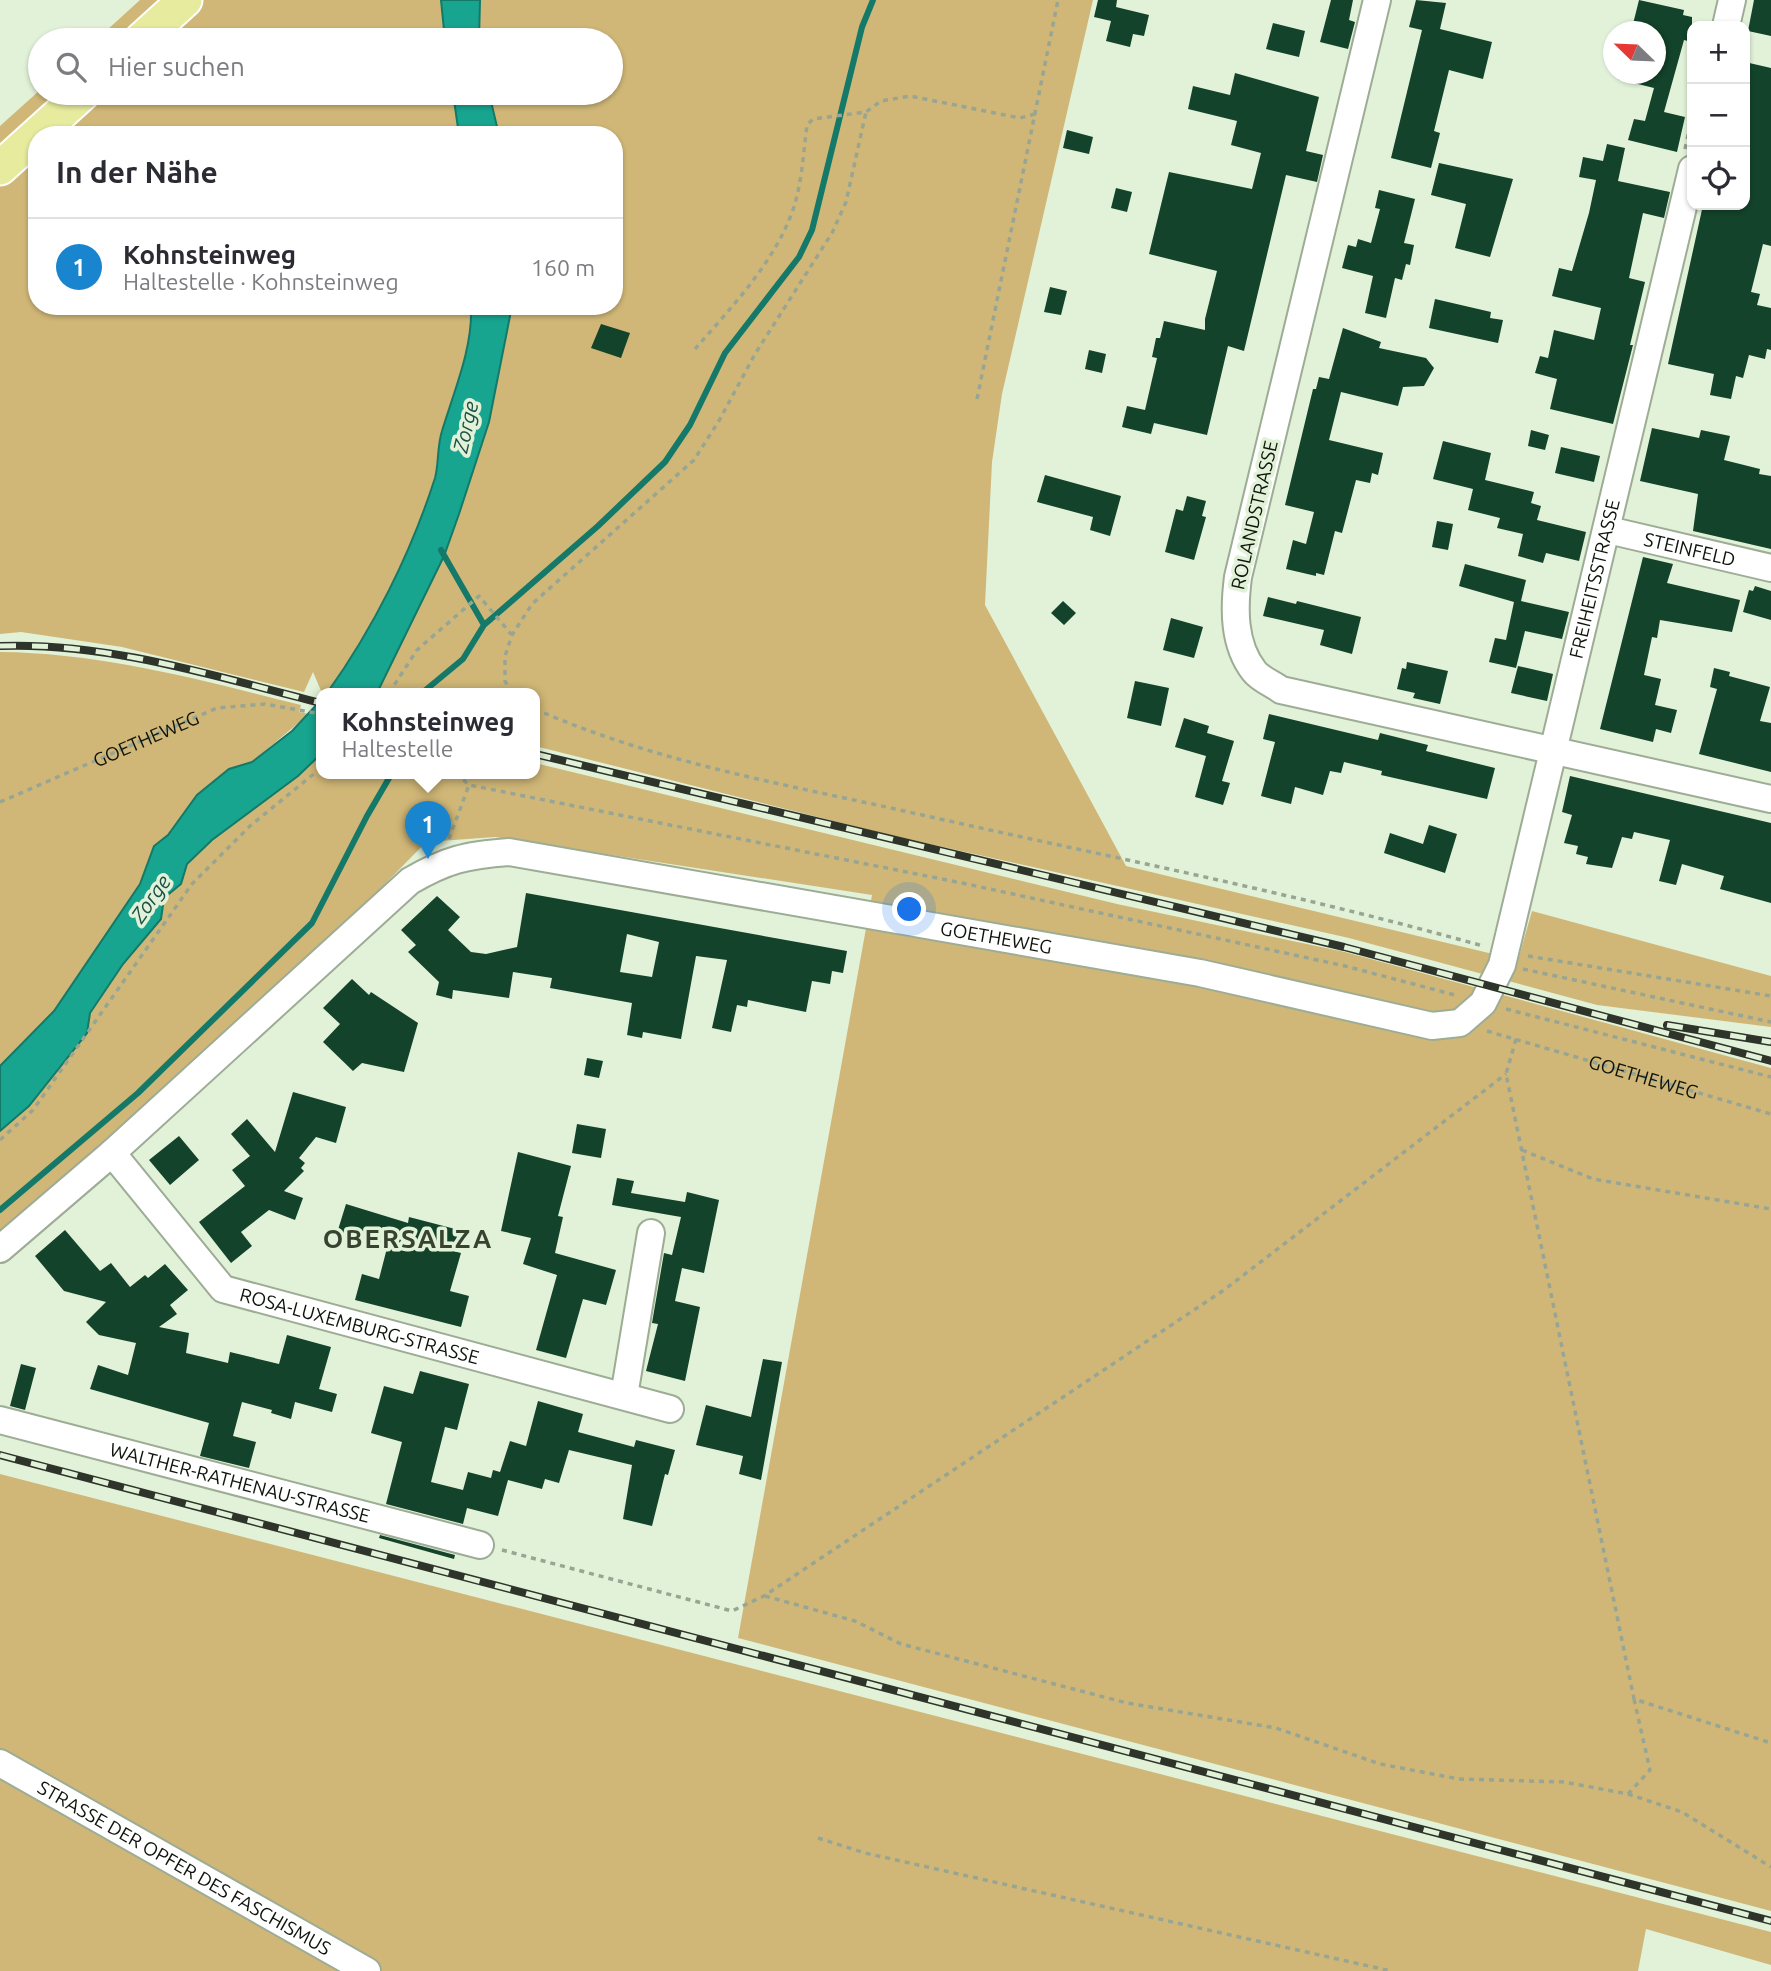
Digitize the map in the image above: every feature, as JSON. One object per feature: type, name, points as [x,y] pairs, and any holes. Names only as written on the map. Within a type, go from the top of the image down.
[{"type":"main road","points":[[154,28],[185,0]]},
{"type":"main road","points":[[46,126],[70,105]]},
{"type":"main road","points":[[0,168],[28,143]]},
{"type":"street","name":"ROLANDSTRASSE","points":[[1377,0],[1238,577],[1234,608],[1240,645],[1255,673],[1281,690],[1771,799]]},
{"type":"street","points":[[1727,21],[1732,0]]},
{"type":"street","name":"FREIHEITSSTRASSE","points":[[1496,977],[1608,530],[1687,190]]},
{"type":"street","name":"STEINFELD","points":[[1608,530],[1771,568]]},
{"type":"street","name":"GOETHEWEG","points":[[0,1249],[112,1153],[410,881],[441,863],[477,854],[509,852],[1200,973],[1432,1026],[1460,1023],[1496,977]]},
{"type":"street","name":"ROSA-LUXEMBURG-STRASSE","points":[[112,1153],[223,1289],[670,1409]]},
{"type":"street","points":[[624,1396],[651,1233]]},
{"type":"street","name":"WALTHER-RATHENAU-STRASSE","points":[[0,1420],[480,1545]]},
{"type":"street","name":"STRASSE DER OPFER DES FASCHISMUS","points":[[0,1763],[367,1971]]},
{"type":"path","points":[[977,399],[1058,0]]},
{"type":"path","points":[[695,349],[735,303],[781,236],[792,213],[807,125],[813,120],[866,112],[881,101],[910,96],[1020,118],[1035,114]]},
{"type":"path","points":[[509,688],[505,681],[505,656],[512,635],[531,604],[694,460],[755,354],[832,233],[846,202],[866,112]]},
{"type":"path","points":[[392,688],[417,650],[479,596],[512,635]]},
{"type":"path","name":"GOETHEWEG","points":[[0,802],[200,714],[238,704],[265,704],[316,713]]},
{"type":"path","points":[[540,711],[579,728],[716,769],[1367,914],[1496,977],[1771,1077]]},
{"type":"path","points":[[0,1140],[33,1110],[192,884],[250,826],[316,772]]},
{"type":"path","points":[[462,779],[469,785],[962,883],[1345,966],[1771,996]]},
{"type":"path","points":[[441,863],[469,785]]},
{"type":"path","points":[[1496,977],[1771,1022]]},
{"type":"path","name":"GOETHEWEG","points":[[1506,1074],[1516,1039],[1771,1114]]},
{"type":"path","points":[[480,1545],[732,1611],[764,1595],[1224,1290],[1506,1074],[1633,1699],[1650,1770],[1628,1794]]},
{"type":"path","points":[[1521,1149],[1593,1179],[1771,1209]]},
{"type":"path","points":[[764,1595],[855,1621],[901,1644],[1127,1703],[1276,1728],[1380,1764],[1459,1779],[1564,1782],[1628,1794],[1682,1812],[1771,1867]]},
{"type":"path","points":[[1633,1699],[1771,1743]]},
{"type":"path","points":[[818,1838],[865,1853],[1391,1971]]},
{"type":"shaded area","points":[[140,0],[441,0],[444,28],[109,28]]},
{"type":"shaded area","points":[[480,0],[1093,0],[1002,394],[992,462],[985,605],[1126,866],[1518,960],[1532,911],[1771,976],[1771,1027],[1597,1005],[1349,938],[885,834],[540,747],[540,688],[379,688],[444,556],[459,514],[489,422],[510,315],[623,315],[623,126],[497,126],[492,105],[623,105],[623,28],[479,28]]},
{"type":"shaded area","points":[[28,101],[28,105],[455,105],[458,126],[28,126],[28,315],[471,315],[466,352],[443,426],[437,472],[425,506],[375,617],[330,688],[320,688],[313,672],[304,692],[122,647],[21,632],[0,634],[0,126]]},
{"type":"shaded area","points":[[0,652],[76,657],[152,670],[301,705],[299,712],[309,714],[252,762],[229,769],[197,795],[168,835],[154,846],[140,884],[54,1011],[0,1066]]},
{"type":"shaded area","points":[[316,759],[316,779],[540,779],[540,764],[1117,904],[1345,952],[1771,1068],[1771,1911],[738,1638],[872,895],[495,837],[426,842],[313,958],[0,1234],[0,1131],[29,1106],[87,1033],[90,1014],[123,964],[161,919],[164,897],[181,883],[187,864],[212,840],[298,776]]},
{"type":"shaded area","points":[[0,1474],[1771,1932],[1771,1965],[1646,1929],[1638,1971],[0,1971]]},
{"type":"water","points":[[441,0],[480,0],[479,28],[444,28]]},
{"type":"water","points":[[455,105],[492,105],[497,126],[458,126]]},
{"type":"water","name":"Zorge","points":[[471,315],[510,315],[489,422],[444,556],[379,688],[330,688],[375,617],[425,506],[435,478],[440,437],[466,353]]},
{"type":"water","name":"Zorge","points":[[316,705],[316,759],[298,776],[212,840],[187,864],[181,884],[164,898],[161,919],[123,964],[90,1013],[87,1033],[29,1106],[0,1131],[0,1066],[54,1011],[140,884],[154,846],[168,835],[197,795],[229,769],[252,762],[292,731]]},
{"type":"building","points":[[1098,0],[1117,0],[1116,7],[1149,15],[1144,36],[1133,34],[1130,47],[1106,41],[1111,21],[1094,17]]},
{"type":"building","points":[[1331,0],[1353,0],[1349,20],[1355,22],[1348,49],[1320,42]]},
{"type":"building","points":[[1416,0],[1446,3],[1440,29],[1492,42],[1483,79],[1449,70],[1434,131],[1440,133],[1431,168],[1391,158],[1422,30],[1409,27]]},
{"type":"building","points":[[1639,0],[1684,10],[1683,15],[1692,17],[1692,21],[1687,21],[1687,41],[1684,40],[1664,112],[1685,117],[1677,152],[1628,140],[1634,119],[1645,121],[1654,88],[1638,84],[1666,84],[1666,21],[1634,21]]},
{"type":"building","points":[[1754,0],[1771,0],[1771,36],[1750,31]]},
{"type":"building","points":[[1273,23],[1305,31],[1299,57],[1266,49]]},
{"type":"building","points":[[1750,63],[1771,68],[1771,246],[1763,244],[1751,292],[1760,294],[1757,305],[1771,308],[1771,350],[1767,349],[1765,359],[1749,355],[1743,378],[1736,376],[1731,399],[1710,395],[1714,374],[1668,364],[1702,210],[1750,210]]},
{"type":"building","points":[[1235,73],[1319,97],[1306,151],[1323,155],[1317,182],[1286,175],[1244,351],[1228,346],[1207,435],[1154,423],[1151,434],[1122,427],[1127,406],[1145,410],[1157,358],[1152,357],[1156,338],[1160,338],[1164,321],[1205,330],[1205,319],[1217,271],[1149,254],[1169,172],[1252,189],[1261,153],[1231,145],[1237,121],[1188,109],[1193,86],[1230,95]]},
{"type":"building","points":[[1067,130],[1093,137],[1089,154],[1063,148]]},
{"type":"building","points":[[1607,144],[1625,148],[1618,181],[1670,192],[1664,218],[1643,213],[1629,278],[1645,282],[1630,345],[1633,345],[1613,424],[1550,409],[1557,379],[1535,373],[1540,356],[1548,358],[1554,330],[1594,340],[1601,308],[1552,296],[1559,268],[1572,271],[1589,213],[1596,180],[1579,177],[1583,157],[1603,161]]},
{"type":"building","points":[[1439,163],[1513,179],[1490,257],[1455,248],[1466,204],[1431,195]]},
{"type":"building","points":[[1116,188],[1132,192],[1127,212],[1111,208]]},
{"type":"building","points":[[1379,190],[1415,199],[1404,243],[1414,245],[1410,265],[1406,264],[1402,280],[1395,278],[1386,318],[1365,313],[1373,276],[1342,268],[1348,245],[1356,247],[1358,239],[1371,243],[1380,209],[1375,208]]},
{"type":"building","points":[[1050,287],[1067,291],[1061,315],[1044,312]]},
{"type":"building","points":[[1435,299],[1491,312],[1490,318],[1503,320],[1498,343],[1429,328]]},
{"type":"building","points":[[601,324],[630,333],[621,358],[591,348]]},
{"type":"building","points":[[1343,328],[1381,342],[1379,348],[1426,358],[1434,368],[1424,386],[1403,387],[1398,406],[1341,392],[1329,440],[1383,453],[1378,475],[1372,473],[1370,483],[1356,480],[1342,533],[1335,531],[1324,575],[1316,573],[1316,576],[1286,569],[1293,540],[1306,544],[1314,512],[1285,505],[1313,389],[1316,389],[1319,377],[1329,379]]},
{"type":"building","points":[[1089,350],[1106,354],[1102,373],[1085,369]]},
{"type":"building","points":[[1652,428],[1699,438],[1701,430],[1730,436],[1724,460],[1760,469],[1759,474],[1771,476],[1771,549],[1693,531],[1698,494],[1640,481]]},
{"type":"building","points":[[1531,430],[1549,435],[1545,450],[1528,446]]},
{"type":"building","points":[[1443,441],[1491,453],[1485,480],[1534,492],[1531,503],[1541,506],[1537,520],[1586,532],[1579,561],[1546,553],[1543,563],[1518,556],[1523,534],[1497,528],[1500,518],[1468,510],[1473,489],[1433,479]]},
{"type":"building","points":[[1561,447],[1600,456],[1594,482],[1555,473]]},
{"type":"building","points":[[1045,475],[1121,496],[1110,536],[1090,530],[1093,517],[1037,502]]},
{"type":"building","points":[[1187,496],[1206,501],[1202,516],[1206,517],[1194,560],[1165,552],[1176,509],[1183,511]]},
{"type":"building","points":[[1437,521],[1453,524],[1448,550],[1432,547]]},
{"type":"building","points":[[1643,557],[1673,564],[1667,583],[1740,600],[1732,632],[1660,620],[1657,638],[1652,637],[1644,675],[1661,679],[1655,705],[1677,710],[1671,733],[1656,729],[1653,742],[1600,729]]},
{"type":"building","points":[[1465,564],[1526,580],[1521,601],[1569,612],[1562,639],[1525,631],[1516,668],[1489,662],[1495,638],[1506,640],[1514,602],[1459,586]]},
{"type":"building","points":[[1755,586],[1771,591],[1771,620],[1743,612],[1749,590],[1753,591]]},
{"type":"building","points":[[1268,597],[1296,604],[1297,601],[1361,617],[1352,654],[1320,645],[1324,630],[1263,616]]},
{"type":"building","points":[[1063,601],[1076,613],[1064,625],[1051,613]]},
{"type":"building","points":[[1171,618],[1203,627],[1194,658],[1163,650]]},
{"type":"building","points":[[1407,662],[1448,671],[1440,704],[1413,698],[1415,693],[1397,689],[1402,668],[1406,669]]},
{"type":"building","points":[[1518,666],[1553,674],[1547,701],[1511,693]]},
{"type":"building","points":[[1714,668],[1730,672],[1729,676],[1770,687],[1760,721],[1771,723],[1771,772],[1699,754],[1717,689],[1710,687]]},
{"type":"building","points":[[1135,681],[1169,688],[1161,726],[1127,718]]},
{"type":"building","points":[[1269,714],[1378,740],[1380,733],[1428,745],[1426,751],[1495,768],[1487,799],[1381,775],[1382,771],[1344,762],[1341,773],[1330,771],[1323,795],[1295,787],[1291,804],[1261,796],[1275,742],[1263,739]]},
{"type":"building","points":[[1184,718],[1209,726],[1207,733],[1234,741],[1222,781],[1230,783],[1223,805],[1195,797],[1206,756],[1175,747]]},
{"type":"building","points":[[1570,776],[1771,823],[1771,903],[1720,889],[1724,876],[1682,864],[1676,885],[1659,881],[1670,840],[1634,832],[1632,839],[1622,837],[1612,868],[1586,864],[1588,857],[1576,854],[1578,846],[1564,843],[1572,815],[1562,812]]},
{"type":"building","points":[[1429,825],[1457,834],[1445,873],[1384,853],[1390,833],[1423,844]]},
{"type":"building","points":[[526,893],[847,951],[843,973],[832,971],[830,984],[812,981],[806,1012],[748,1000],[747,1007],[737,1005],[731,1032],[712,1028],[727,960],[696,956],[681,1039],[643,1032],[642,1038],[627,1035],[632,1003],[550,988],[552,978],[513,972],[509,998],[453,990],[452,999],[436,995],[439,982],[408,952],[416,945],[401,930],[437,896],[460,917],[448,930],[471,952],[486,954],[517,947]],"holes":[[[627,934],[659,942],[652,977],[620,972]]]},
{"type":"building","points":[[352,979],[369,995],[371,992],[418,1023],[404,1072],[362,1063],[353,1071],[323,1042],[340,1024],[323,1008]]},
{"type":"building","points":[[587,1058],[603,1061],[599,1078],[584,1075]]},
{"type":"building","points":[[293,1092],[346,1107],[336,1143],[316,1137],[299,1158],[305,1163],[301,1168],[304,1171],[284,1191],[303,1198],[295,1220],[269,1210],[241,1232],[252,1246],[231,1263],[199,1222],[245,1186],[232,1170],[250,1156],[231,1134],[247,1119],[275,1152]]},
{"type":"building","points":[[577,1124],[606,1129],[601,1158],[572,1153]]},
{"type":"building","points":[[179,1136],[199,1160],[170,1185],[149,1160]]},
{"type":"building","points":[[518,1152],[571,1166],[558,1216],[563,1217],[555,1253],[616,1270],[606,1305],[583,1299],[566,1358],[536,1350],[557,1275],[523,1264],[531,1238],[501,1231]]},
{"type":"building","points":[[617,1178],[634,1181],[631,1193],[685,1202],[687,1192],[719,1200],[704,1273],[682,1268],[675,1301],[700,1307],[685,1381],[646,1371],[658,1324],[652,1323],[664,1253],[672,1255],[681,1217],[612,1205]]},
{"type":"building","points":[[346,1204],[408,1223],[409,1217],[459,1230],[453,1251],[461,1253],[450,1291],[469,1296],[461,1327],[355,1300],[362,1274],[379,1279],[387,1248],[337,1233]]},
{"type":"building","points":[[65,1230],[100,1271],[111,1263],[130,1287],[145,1275],[148,1278],[165,1264],[188,1290],[170,1305],[177,1314],[159,1327],[189,1333],[186,1353],[228,1363],[230,1352],[279,1364],[287,1335],[331,1347],[319,1389],[337,1394],[332,1412],[295,1402],[291,1419],[271,1413],[272,1410],[242,1402],[233,1436],[256,1442],[249,1468],[200,1456],[209,1423],[90,1389],[98,1365],[128,1375],[136,1343],[99,1335],[86,1322],[106,1302],[64,1291],[35,1256]]},
{"type":"building","points":[[763,1359],[782,1362],[761,1480],[739,1474],[743,1456],[696,1445],[706,1405],[751,1417]]},
{"type":"building","points":[[21,1364],[36,1368],[25,1410],[10,1406]]},
{"type":"building","points":[[420,1371],[469,1384],[457,1430],[445,1427],[431,1482],[463,1490],[468,1472],[491,1478],[493,1470],[500,1472],[510,1441],[526,1446],[538,1401],[583,1414],[578,1432],[634,1447],[636,1440],[675,1450],[668,1475],[665,1474],[652,1526],[623,1519],[632,1465],[569,1450],[559,1483],[545,1479],[542,1489],[508,1480],[498,1516],[467,1508],[463,1524],[386,1504],[402,1442],[371,1433],[384,1386],[413,1394]]},
{"type":"building","points":[[380,1535],[455,1555],[454,1559],[379,1538]]},
{"type":"waterway","points":[[428,688],[463,659],[484,625],[598,526],[665,462],[690,425],[725,353],[799,257],[812,230],[862,27],[873,0]]},
{"type":"waterway","points":[[441,550],[484,625]]},
{"type":"waterway","points":[[0,1210],[138,1093],[312,923],[389,779]]},
{"type":"railway","points":[[0,646],[41,646],[122,655],[202,672],[316,702]]},
{"type":"railway","points":[[540,755],[1344,947],[1771,1061]]},
{"type":"railway","points":[[1667,1025],[1771,1042]]},
{"type":"railway","points":[[0,1455],[1771,1921]]},
{"type":"place","name":"Kohnsteinweg","points":[[428,859]]},
{"type":"district","name":"OBERSALZA","points":[[408,1239]]}]
